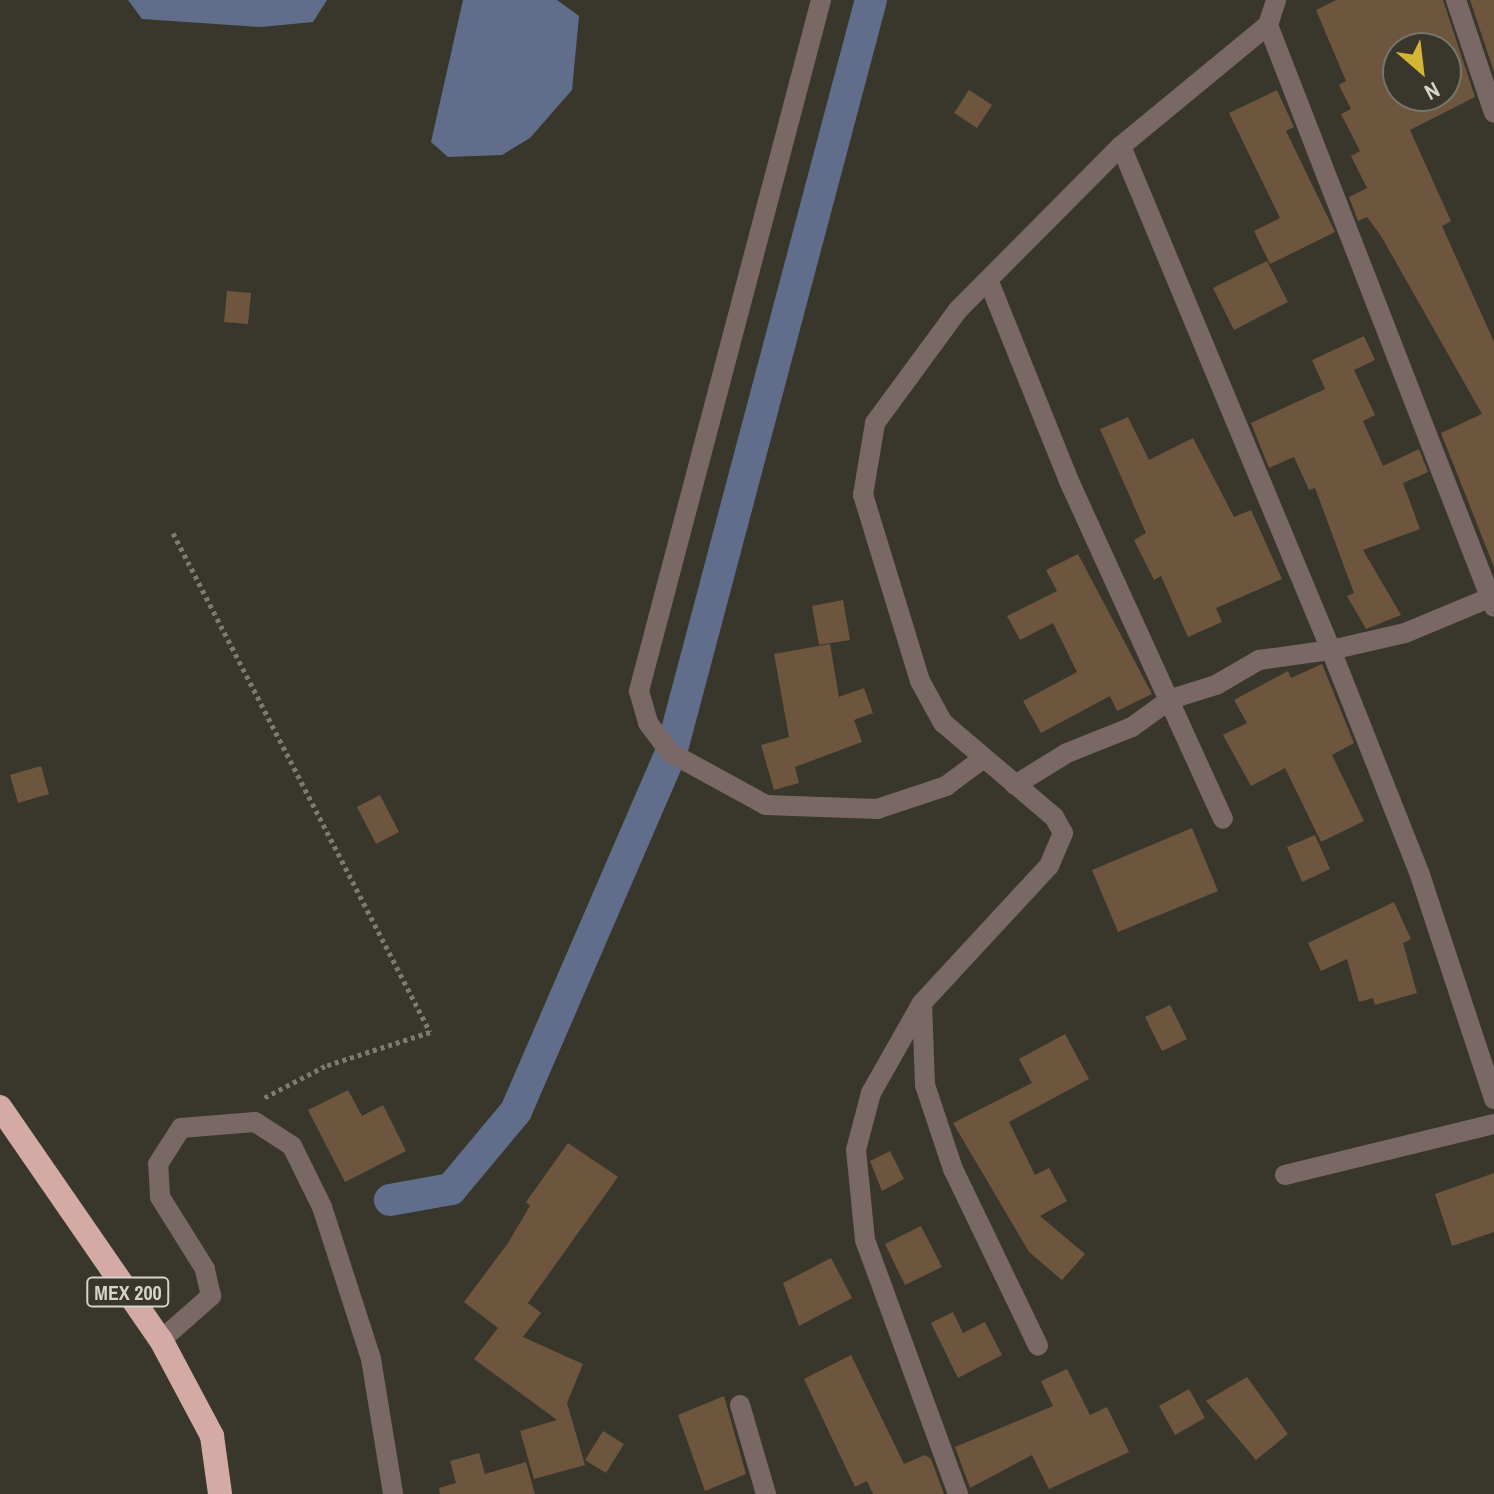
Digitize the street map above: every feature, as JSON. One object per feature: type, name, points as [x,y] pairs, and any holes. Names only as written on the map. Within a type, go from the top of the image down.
[{"type":"highway","name":"MEX 200","points":[[0,1107],[161,1340],[212,1436],[220,1494]]},
{"type":"street","points":[[821,0],[639,691],[648,723],[671,753],[766,805],[821,812],[877,809],[946,786],[981,760]]},
{"type":"street","points":[[958,1494],[865,1240],[856,1150],[871,1093],[922,1003],[1058,850],[1063,833],[1054,817],[981,760],[943,723],[920,681],[863,495],[875,423],[919,357],[989,282],[1121,146],[1268,25],[1276,0]]},
{"type":"street","points":[[1456,0],[1494,113]]},
{"type":"street","points":[[1015,785],[1067,753],[1132,727],[1171,699],[1216,685],[1259,660],[1331,650],[1405,633],[1493,600],[1268,25]]},
{"type":"street","points":[[1121,146],[1331,650],[1420,875],[1494,1099]]},
{"type":"street","points":[[989,282],[1069,481],[1171,699],[1223,819]]},
{"type":"street","points":[[922,1003],[925,1085],[953,1169],[1038,1346]]},
{"type":"street","points":[[161,1340],[211,1296],[205,1269],[160,1197],[158,1164],[181,1128],[223,1120],[255,1122],[292,1146],[322,1207],[371,1359],[393,1494]]},
{"type":"street","points":[[1285,1175],[1494,1124]]},
{"type":"street","points":[[740,1405],[766,1494]]},
{"type":"path","points":[[173,533],[430,1032],[325,1066],[223,1120]]},
{"type":"water","points":[[128,0],[327,0],[313,22],[261,27],[142,19]]},
{"type":"water","points":[[463,0],[557,0],[579,16],[572,90],[530,138],[502,155],[448,157],[431,142]]},
{"type":"building","points":[[1336,0],[1443,0],[1454,32],[1382,32],[1382,112],[1445,112],[1410,130],[1451,221],[1442,226],[1494,342],[1494,567],[1441,433],[1482,414],[1381,236],[1367,217],[1358,221],[1349,197],[1367,188],[1351,156],[1360,151],[1341,114],[1351,109],[1339,85],[1346,81],[1316,10]]},
{"type":"building","points":[[1470,0],[1494,0],[1494,72]]},
{"type":"building","points":[[1462,58],[1475,97],[1462,104]]},
{"type":"building","points":[[969,90],[992,105],[977,128],[954,113]]},
{"type":"building","points":[[1277,90],[1294,127],[1286,131],[1335,232],[1270,264],[1254,231],[1280,218],[1229,113]]},
{"type":"building","points":[[1267,261],[1288,302],[1234,330],[1213,288]]},
{"type":"building","points":[[227,291],[251,293],[248,324],[224,322]]},
{"type":"building","points":[[1364,336],[1375,360],[1354,370],[1375,415],[1363,421],[1383,466],[1419,449],[1428,472],[1403,483],[1420,529],[1363,550],[1401,615],[1366,629],[1347,596],[1354,593],[1315,488],[1309,490],[1294,457],[1269,468],[1251,423],[1325,389],[1312,360]]},
{"type":"building","points":[[1128,417],[1149,460],[1193,438],[1234,517],[1251,510],[1282,579],[1216,608],[1222,622],[1188,637],[1161,576],[1154,580],[1134,540],[1146,533],[1100,429]]},
{"type":"building","points":[[1078,554],[1152,694],[1117,711],[1110,696],[1041,733],[1023,701],[1077,672],[1053,623],[1020,640],[1007,616],[1057,591],[1046,570]]},
{"type":"building","points":[[843,600],[850,640],[819,645],[812,606]]},
{"type":"building","points":[[830,644],[839,697],[864,688],[873,713],[854,720],[862,742],[795,767],[799,783],[774,790],[761,745],[789,737],[774,654]]},
{"type":"building","points":[[1322,664],[1354,743],[1332,755],[1364,821],[1321,842],[1285,768],[1251,786],[1223,735],[1247,723],[1234,700],[1288,671],[1291,678]]},
{"type":"building","points":[[41,766],[49,794],[18,803],[10,775]]},
{"type":"building","points":[[380,795],[399,832],[376,844],[357,807]]},
{"type":"building","points":[[1192,828],[1218,891],[1118,932],[1092,870]]},
{"type":"building","points":[[1315,835],[1330,869],[1302,882],[1287,847]]},
{"type":"building","points":[[1394,902],[1411,939],[1403,943],[1417,993],[1375,1005],[1373,998],[1359,1002],[1347,959],[1321,971],[1308,943]]},
{"type":"building","points":[[1170,1005],[1187,1039],[1162,1051],[1145,1017]]},
{"type":"building","points":[[1065,1034],[1089,1079],[1009,1122],[1035,1175],[1049,1168],[1067,1201],[1040,1216],[1085,1254],[1062,1280],[1029,1252],[953,1123],[1032,1083],[1019,1059]]},
{"type":"building","points":[[348,1090],[362,1116],[383,1105],[406,1151],[345,1182],[308,1110]]},
{"type":"building","points":[[568,1143],[618,1177],[528,1303],[541,1313],[523,1337],[583,1364],[567,1403],[585,1465],[534,1479],[520,1431],[557,1420],[474,1359],[498,1328],[464,1302],[508,1243],[530,1206],[526,1202]]},
{"type":"building","points":[[890,1151],[904,1179],[882,1191],[870,1161]]},
{"type":"building","points":[[1494,1173],[1494,1232],[1452,1246],[1435,1194]]},
{"type":"building","points":[[921,1226],[942,1267],[905,1285],[885,1244]]},
{"type":"building","points":[[831,1258],[852,1298],[799,1326],[783,1283]]},
{"type":"building","points":[[953,1312],[963,1333],[985,1322],[1002,1355],[958,1378],[931,1323]]},
{"type":"building","points":[[851,1355],[904,1464],[925,1455],[931,1459],[944,1494],[873,1494],[867,1481],[855,1487],[804,1379]]},
{"type":"building","points":[[1067,1369],[1090,1415],[1107,1407],[1129,1452],[1049,1489],[1032,1455],[970,1488],[955,1447],[1053,1406],[1041,1381]]},
{"type":"building","points":[[1247,1377],[1288,1434],[1256,1460],[1206,1401]]},
{"type":"building","points":[[1189,1389],[1205,1418],[1175,1435],[1159,1406]]},
{"type":"building","points":[[724,1396],[746,1474],[705,1491],[678,1415]]},
{"type":"building","points":[[603,1431],[624,1444],[606,1473],[585,1460]]},
{"type":"building","points":[[479,1453],[485,1474],[526,1462],[535,1494],[440,1494],[439,1488],[456,1483],[450,1461]]},
{"type":"waterway","points":[[390,1200],[451,1189],[516,1111],[671,753],[871,0]]}]
